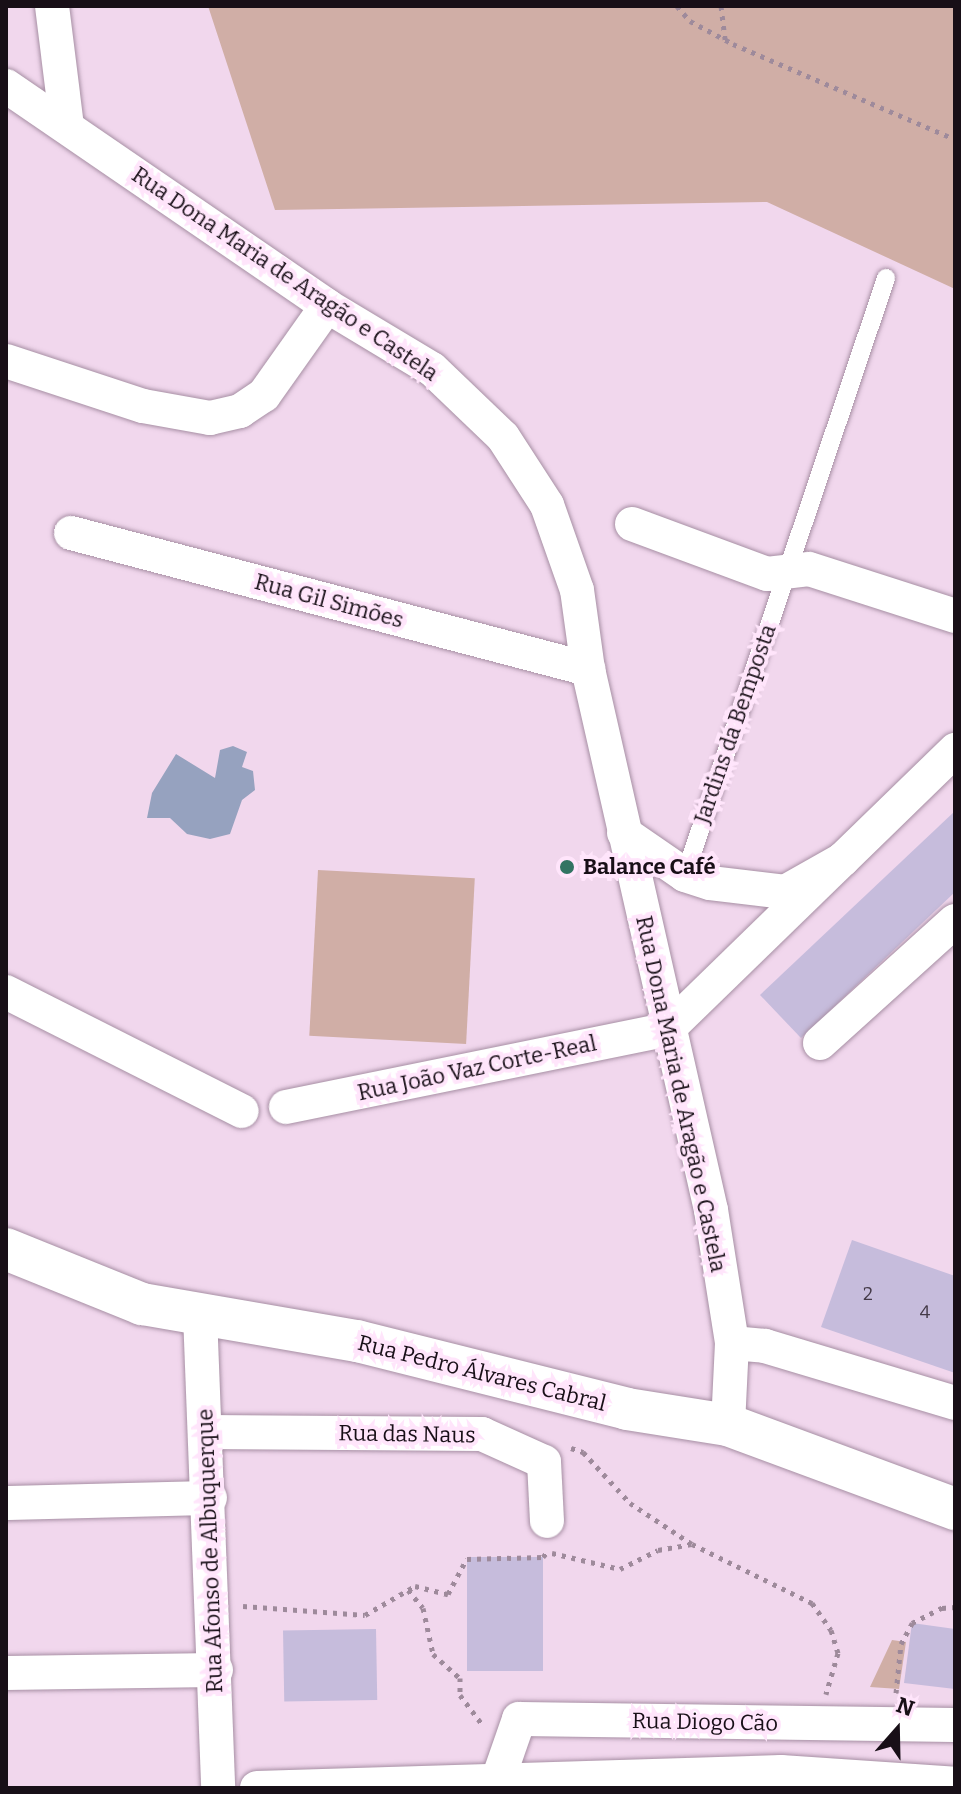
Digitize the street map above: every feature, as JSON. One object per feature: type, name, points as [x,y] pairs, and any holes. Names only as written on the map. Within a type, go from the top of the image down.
[{"type":"street","points":[[52,6],[67,126]]},
{"type":"street","name":"Rua Dona Maria de Aragão e Castela","points":[[6,86],[327,306],[432,369],[503,437],[547,505],[577,590],[588,669],[711,1210],[732,1343],[728,1425]]},
{"type":"street","points":[[6,361],[143,406],[210,418],[240,411],[264,395],[327,306]]},
{"type":"street","points":[[632,524],[767,574],[809,569],[955,616]]},
{"type":"street","name":"Rua Gil Simões","points":[[71,533],[588,669]]},
{"type":"street","points":[[668,1029],[955,750]]},
{"type":"street","points":[[624,833],[685,875],[785,892],[842,860]]},
{"type":"street","points":[[820,1043],[955,921]]},
{"type":"street","points":[[6,992],[242,1111]]},
{"type":"street","name":"Rua João Vaz Corte-Real","points":[[286,1107],[668,1029]]},
{"type":"street","name":"Rua Pedro Álvares Cabral","points":[[6,1249],[142,1304],[357,1341],[627,1409],[728,1425],[955,1509]]},
{"type":"street","name":"Rua Afonso de Albuquerque","points":[[200,1314],[210,1498],[218,1788]]},
{"type":"street","points":[[732,1343],[765,1346],[955,1403]]},
{"type":"street","name":"Rua das Naus","points":[[206,1432],[482,1434],[544,1462],[547,1536]]},
{"type":"street","points":[[6,1503],[210,1498]]},
{"type":"street","points":[[6,1673],[216,1670]]},
{"type":"street","name":"Rua Diogo Cão","points":[[499,1771],[519,1719],[955,1725]]},
{"type":"street","points":[[257,1788],[499,1771],[781,1772],[955,1784]]},
{"type":"lane","name":"Jardins da Bemposta","points":[[685,875],[886,278]]},
{"type":"path","points":[[677,6],[690,21],[725,40],[955,139]]},
{"type":"path","points":[[721,6],[725,40]]},
{"type":"path","points":[[555,1443],[583,1452],[630,1503],[692,1544],[812,1603],[831,1630],[838,1653],[826,1690],[824,1724]]},
{"type":"path","points":[[214,1605],[365,1615],[415,1586],[448,1594],[467,1559],[543,1557],[547,1536],[620,1569],[658,1550],[692,1544]]},
{"type":"path","points":[[408,1590],[423,1608],[433,1654],[460,1678],[460,1695],[499,1771]]},
{"type":"path","points":[[892,1725],[901,1644],[912,1623],[955,1607]]},
{"type":"shaded area","points":[[208,6],[955,6],[955,289],[767,202],[275,210]]},
{"type":"shaded area","points":[[318,870],[475,878],[466,1044],[309,1036]]},
{"type":"shaded area","points":[[892,1640],[906,1642],[899,1689],[870,1687]]},
{"type":"water","points":[[233,746],[247,752],[242,767],[253,771],[255,790],[242,800],[230,834],[210,839],[187,834],[170,818],[147,818],[152,793],[176,754],[215,778],[220,750]]},
{"type":"building","points":[[955,811],[955,892],[801,1038],[760,995]]},
{"type":"building","points":[[852,1240],[955,1276],[955,1373],[821,1327]]},
{"type":"building","points":[[467,1557],[543,1557],[543,1671],[467,1671]]},
{"type":"building","points":[[912,1623],[955,1629],[955,1689],[904,1683]]},
{"type":"building","points":[[376,1629],[377,1700],[284,1702],[283,1631]]},
{"type":"place","name":"Balance Café","points":[[567,867]]}]
